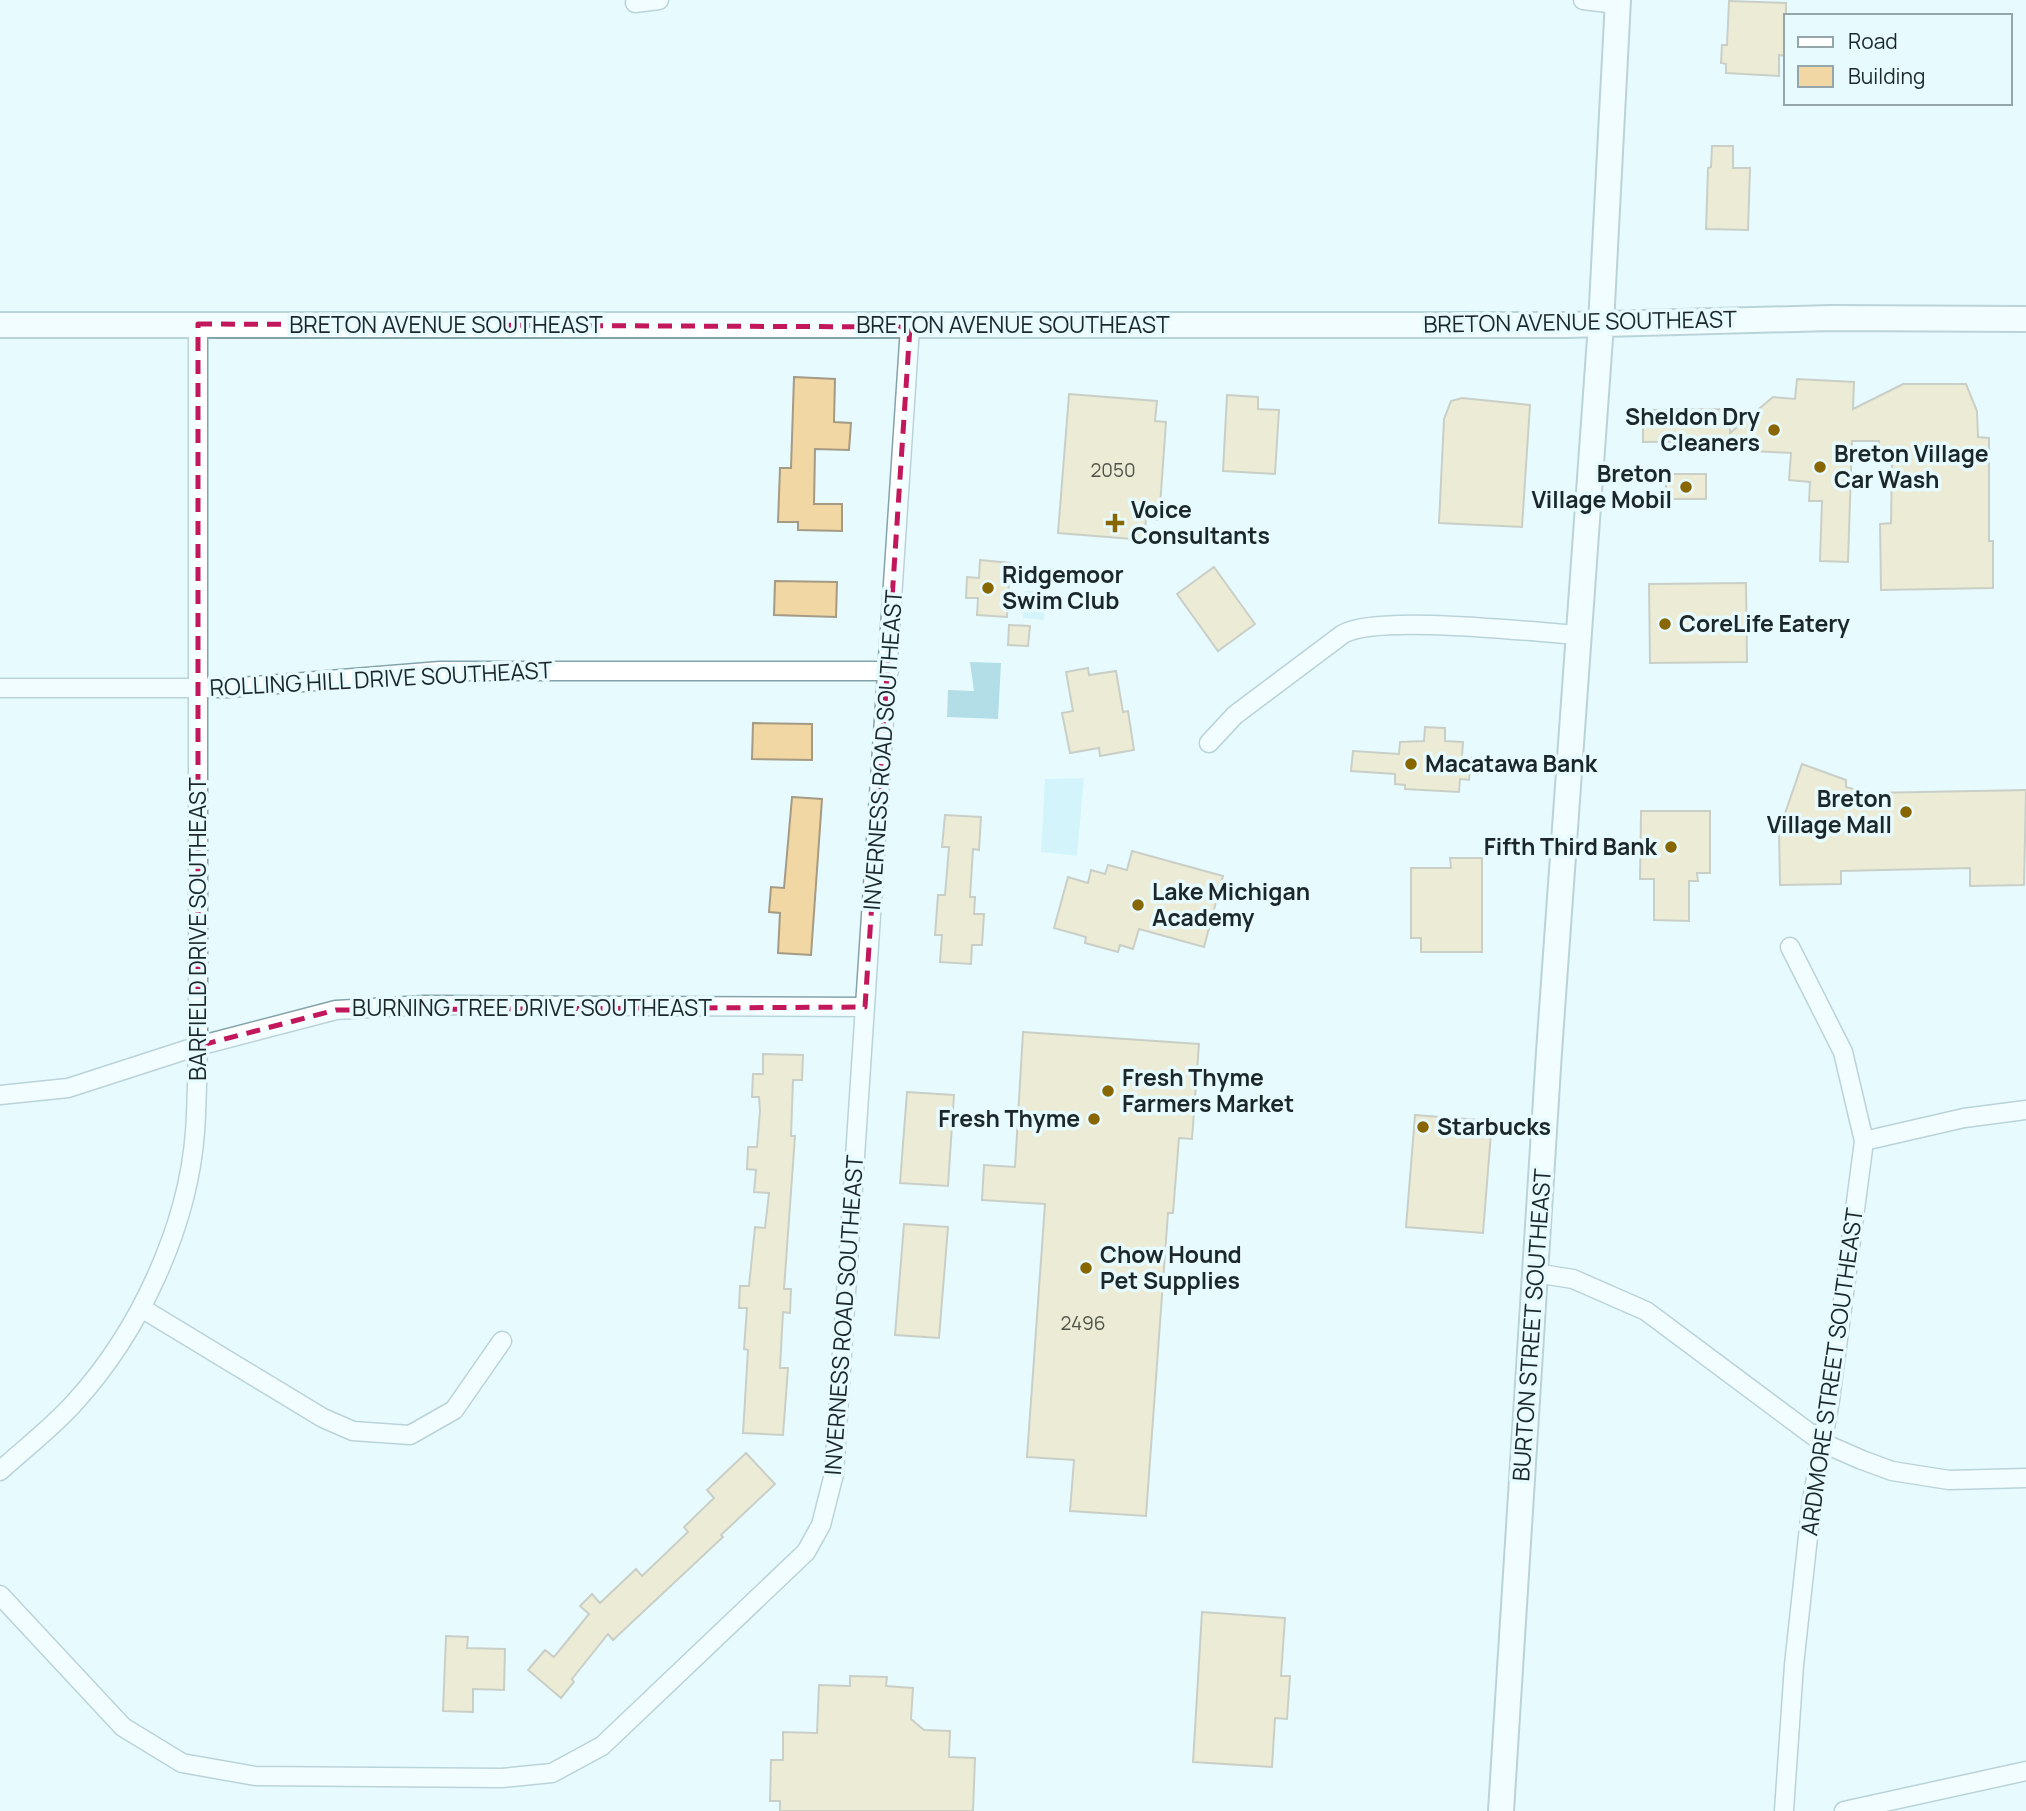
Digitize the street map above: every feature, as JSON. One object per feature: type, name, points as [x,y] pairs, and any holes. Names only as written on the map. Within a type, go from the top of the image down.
[{"type":"main road","name":"BURTON STREET SOUTHEAST","points":[[1501,1811],[1535,1273],[1601,324],[1617,2]]},
{"type":"main road","name":"BRETON AVENUE SOUTHEAST","points":[[0,325],[910,327],[1601,324],[1831,318],[2026,318]]},
{"type":"street","points":[[635,3],[659,0]]},
{"type":"street","points":[[1583,0],[1617,2]]},
{"type":"street","name":"BARFIELD DRIVE SOUTHEAST","points":[[0,1471],[76,1402],[143,1309],[170,1245],[185,1189],[195,1134],[198,1046],[198,324]]},
{"type":"street","name":"INVERNESS ROAD SOUTHEAST","points":[[0,1595],[123,1727],[183,1763],[255,1776],[502,1778],[552,1773],[602,1746],[806,1552],[821,1525],[834,1474],[910,327]]},
{"type":"street","points":[[1209,743],[1235,715],[1352,628],[1402,625],[1579,635]]},
{"type":"street","name":"ROLLING HILL DRIVE SOUTHEAST","points":[[0,688],[199,688],[440,670],[889,671]]},
{"type":"street","name":"ARDMORE STREET SOUTHEAST","points":[[1784,1811],[1796,1651],[1812,1500],[1823,1443],[1864,1141],[1843,1052],[1790,947]]},
{"type":"street","name":"BURNING TREE DRIVE SOUTHEAST","points":[[0,1096],[68,1088],[198,1046],[336,1010],[425,1005],[865,1007]]},
{"type":"street","points":[[1864,1141],[1964,1118],[2026,1110]]},
{"type":"street","points":[[1535,1273],[1573,1279],[1646,1311],[1823,1443],[1862,1460],[1918,1476],[1977,1481],[2026,1478]]},
{"type":"street","points":[[143,1309],[323,1418],[353,1431],[410,1435],[454,1410],[502,1341]]},
{"type":"street","points":[[1848,1811],[2026,1771]]},
{"type":"highlighted area","points":[[198,324],[910,327],[865,1007],[336,1010],[198,1046]]},
{"type":"shaded area","points":[[1037,581],[1046,582],[1044,620],[1023,618],[1025,591],[1036,591]]},
{"type":"shaded area","points":[[970,662],[1001,663],[998,719],[947,717],[948,690],[974,691]]},
{"type":"shaded area","points":[[1084,778],[1077,856],[1041,852],[1045,779]]},
{"type":"building","points":[[1729,1],[1786,3],[1784,56],[1779,55],[1779,76],[1726,73],[1726,64],[1721,63],[1722,45],[1727,45]]},
{"type":"building","points":[[1712,146],[1733,146],[1733,168],[1750,168],[1748,230],[1706,229],[1708,168],[1711,167]]},
{"type":"building","points":[[794,377],[835,379],[834,422],[851,423],[849,450],[815,449],[814,504],[842,504],[842,531],[798,530],[798,522],[778,522],[780,468],[791,468]]},
{"type":"building","points":[[1797,379],[1854,382],[1853,409],[1903,384],[1966,384],[1977,411],[1978,437],[1989,438],[1989,541],[1993,541],[1993,588],[1881,590],[1880,524],[1891,523],[1892,458],[1879,458],[1879,441],[1852,441],[1848,562],[1820,561],[1822,501],[1809,501],[1810,482],[1789,480],[1791,453],[1754,451],[1755,441],[1643,442],[1643,410],[1730,409],[1730,433],[1773,397],[1795,399]]},
{"type":"building","points":[[1069,394],[1157,401],[1155,421],[1166,422],[1159,520],[1146,519],[1144,540],[1058,533]]},
{"type":"building","points":[[1227,395],[1258,397],[1258,409],[1279,410],[1275,474],[1223,471]]},
{"type":"building","points":[[1462,398],[1530,405],[1522,527],[1439,523],[1444,419],[1451,401]]},
{"type":"building","name":"Breton Village Mobil","points":[[1666,474],[1706,474],[1706,499],[1666,499]]},
{"type":"building","name":"Ridgemoor Swim Club","points":[[980,560],[1010,563],[1007,617],[977,615],[978,598],[966,598],[967,577],[979,578]]},
{"type":"building","points":[[1214,567],[1255,624],[1218,651],[1177,594]]},
{"type":"building","points":[[775,581],[837,582],[836,617],[774,615]]},
{"type":"building","points":[[1746,583],[1747,662],[1650,663],[1649,584]]},
{"type":"building","points":[[1009,625],[1030,626],[1028,646],[1008,645]]},
{"type":"building","points":[[1088,668],[1089,675],[1116,671],[1123,712],[1128,711],[1134,750],[1100,756],[1099,748],[1070,753],[1062,713],[1073,711],[1066,672]]},
{"type":"building","points":[[753,723],[812,724],[812,760],[752,759]]},
{"type":"building","name":"Macatawa Bank","points":[[1425,727],[1445,728],[1445,741],[1463,742],[1462,757],[1471,758],[1469,780],[1460,779],[1459,792],[1405,789],[1405,785],[1395,784],[1395,774],[1351,771],[1353,751],[1399,754],[1400,742],[1424,741]]},
{"type":"building","name":"Breton Village Mall","points":[[1802,764],[1846,780],[1846,787],[1868,793],[2026,790],[2024,885],[1970,886],[1970,868],[1841,871],[1841,884],[1780,885],[1779,831]]},
{"type":"building","points":[[792,797],[822,799],[811,955],[778,953],[780,913],[769,912],[771,887],[784,888]]},
{"type":"building","points":[[1641,811],[1710,811],[1710,873],[1697,873],[1698,881],[1689,881],[1689,921],[1654,920],[1654,879],[1640,879]]},
{"type":"building","points":[[945,815],[981,817],[979,850],[973,849],[970,897],[975,897],[974,914],[984,914],[982,945],[972,945],[971,964],[940,962],[942,935],[935,935],[938,895],[945,895],[949,847],[942,847]]},
{"type":"building","name":"Lake Michigan Academy","points":[[1132,851],[1223,876],[1204,947],[1139,929],[1133,949],[1120,945],[1118,952],[1085,943],[1086,937],[1054,928],[1068,877],[1088,883],[1091,870],[1105,874],[1108,865],[1127,870]]},
{"type":"building","points":[[1450,858],[1482,858],[1482,952],[1421,952],[1421,938],[1411,938],[1411,868],[1451,868]]},
{"type":"building","points":[[1023,1032],[1199,1044],[1192,1139],[1179,1138],[1173,1213],[1168,1213],[1146,1516],[1070,1511],[1074,1460],[1027,1457],[1045,1204],[982,1200],[984,1165],[1015,1167]]},
{"type":"building","points":[[763,1054],[803,1055],[802,1080],[793,1080],[791,1136],[795,1136],[784,1289],[791,1289],[790,1313],[783,1312],[780,1368],[788,1368],[783,1435],[743,1433],[748,1350],[744,1349],[747,1308],[739,1308],[740,1286],[749,1286],[755,1227],[765,1228],[769,1193],[754,1192],[756,1170],[747,1169],[748,1147],[757,1147],[760,1111],[759,1097],[752,1097],[753,1074],[763,1074]]},
{"type":"building","points":[[907,1092],[954,1095],[948,1186],[900,1183]]},
{"type":"building","points":[[1415,1115],[1492,1121],[1483,1233],[1406,1227]]},
{"type":"building","points":[[904,1224],[948,1227],[939,1338],[895,1335]]},
{"type":"building","points":[[746,1453],[775,1484],[721,1535],[723,1537],[613,1640],[608,1634],[572,1679],[574,1682],[561,1698],[528,1670],[545,1650],[554,1657],[589,1614],[580,1606],[592,1594],[600,1603],[636,1569],[642,1576],[688,1532],[684,1527],[714,1498],[707,1490]]},
{"type":"building","points":[[1202,1612],[1285,1618],[1281,1676],[1290,1676],[1287,1719],[1275,1718],[1272,1767],[1193,1762]]},
{"type":"building","points":[[446,1636],[468,1637],[467,1648],[505,1649],[504,1690],[473,1689],[473,1712],[443,1711]]},
{"type":"building","points":[[850,1676],[887,1677],[886,1686],[913,1688],[911,1719],[924,1730],[950,1731],[949,1757],[975,1758],[973,1811],[780,1811],[780,1801],[770,1801],[771,1760],[783,1760],[783,1732],[817,1733],[819,1685],[850,1686]]},
{"type":"place","name":"Sheldon Dry Cleaners","points":[[1774,430]]},
{"type":"place","name":"Breton Village Car Wash","points":[[1820,467]]},
{"type":"place","name":"Breton Village Mobil","points":[[1686,487]]},
{"type":"place","name":"Voice Consultants","points":[[1115,523]]},
{"type":"place","name":"Ridgemoor Swim Club","points":[[988,588]]},
{"type":"place","name":"CoreLife Eatery","points":[[1665,624]]},
{"type":"place","name":"Macatawa Bank","points":[[1411,764]]},
{"type":"place","name":"Breton Village Mall","points":[[1906,812]]},
{"type":"place","name":"Fifth Third Bank","points":[[1671,847]]},
{"type":"place","name":"Lake Michigan Academy","points":[[1138,905]]},
{"type":"place","name":"Fresh Thyme Farmers Market","points":[[1108,1091]]},
{"type":"place","name":"Fresh Thyme","points":[[1094,1119]]},
{"type":"place","name":"Starbucks","points":[[1423,1127]]},
{"type":"place","name":"Chow Hound Pet Supplies","points":[[1086,1268]]}]
